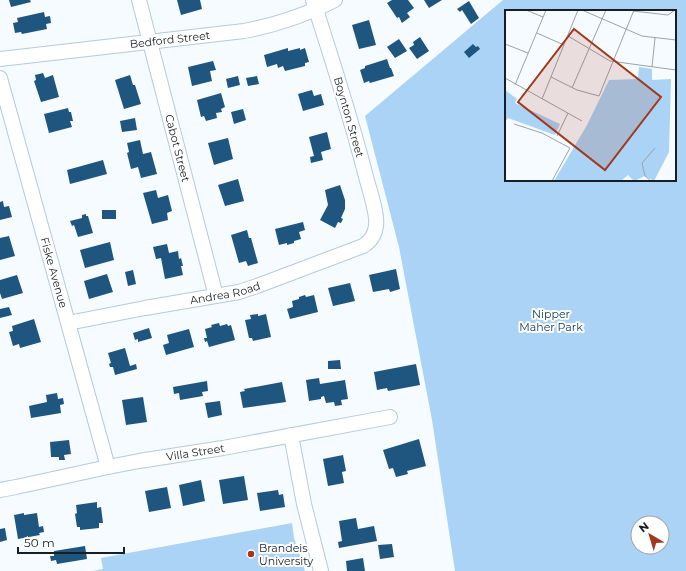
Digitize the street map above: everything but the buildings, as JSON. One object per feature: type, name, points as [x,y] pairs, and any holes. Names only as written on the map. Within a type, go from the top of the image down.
[{"type":"street","name":"Cabot Street","points":[[140,0],[216,296]]},
{"type":"street","name":"Bedford Street","points":[[0,59],[150,42],[255,28],[289,19],[315,5],[335,0]]},
{"type":"street","name":"Boynton Street","points":[[315,5],[342,90],[369,188],[376,219],[373,236]]},
{"type":"street","name":"Fiske Avenue","points":[[0,78],[5,116],[68,323],[108,467]]},
{"type":"street","name":"Andrea Road","points":[[68,323],[239,292],[363,246],[373,236]]},
{"type":"street","name":"Villa Street","points":[[0,490],[139,461],[223,448],[390,417]]},
{"type":"street","points":[[291,435],[304,504],[321,571]]},
{"type":"green space","name":"Nipper Maher Park","points":[[503,0],[686,0],[686,571],[455,571],[432,420],[399,247],[365,116]]},
{"type":"green space","points":[[292,523],[294,538],[305,571],[93,571],[103,569],[101,558]]},
{"type":"place","name":"Brandeis University","points":[[251,554]]}]
